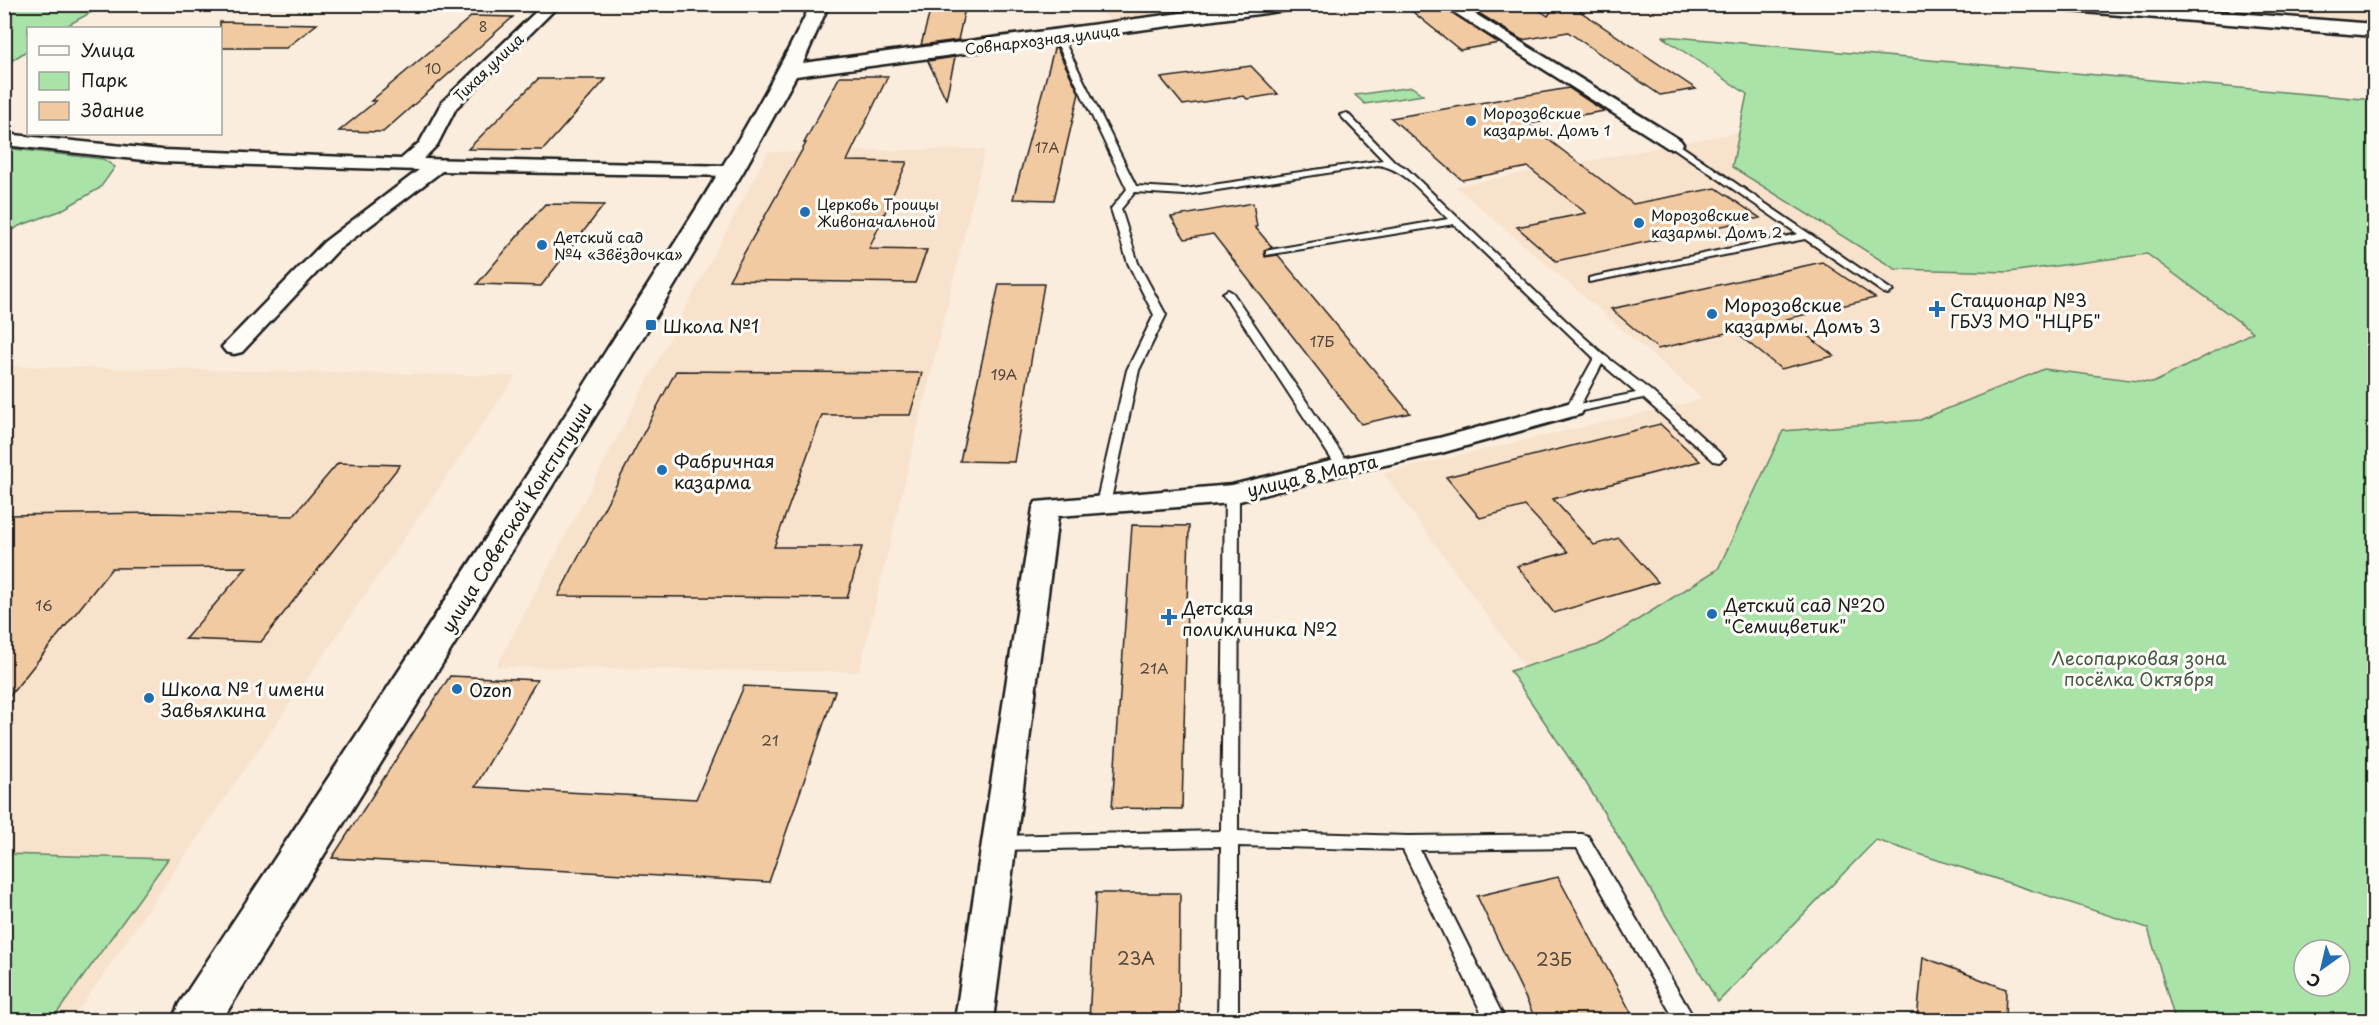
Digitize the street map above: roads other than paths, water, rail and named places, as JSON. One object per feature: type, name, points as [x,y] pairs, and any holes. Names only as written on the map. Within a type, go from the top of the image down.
[{"type":"street","name":"Тихая улица","points":[[407,163],[428,145],[448,106],[553,4]]},
{"type":"street","name":"улица Советской Конституции","points":[[196,1020],[584,410],[731,172],[789,71],[820,4]]},
{"type":"street","name":"Совнархозная улица","points":[[789,71],[1294,4]]},
{"type":"street","points":[[1448,4],[1674,144]]},
{"type":"street","points":[[2048,4],[2374,30]]},
{"type":"street","points":[[4,139],[162,156],[267,161],[731,172]]},
{"type":"street","points":[[234,347],[331,246],[439,164]]},
{"type":"street","name":"улица 8 Марта","points":[[997,843],[1046,508],[1232,494],[1343,466],[1441,445],[1572,409]]},
{"type":"street","points":[[974,1020],[997,843]]},
{"type":"lane","points":[[1058,37],[1132,189]]},
{"type":"lane","points":[[1344,115],[1392,164],[1403,170],[1600,357],[1647,394],[1719,458]]},
{"type":"lane","points":[[1674,144],[1888,291]]},
{"type":"lane","points":[[1132,189],[1185,192],[1378,162],[1392,164]]},
{"type":"lane","points":[[1103,504],[1133,370],[1160,315],[1133,263],[1116,209],[1132,189]]},
{"type":"lane","points":[[1270,253],[1455,221]]},
{"type":"lane","points":[[1593,280],[1807,235]]},
{"type":"lane","points":[[1228,293],[1343,466]]},
{"type":"lane","points":[[1572,409],[1600,357]]},
{"type":"lane","points":[[1572,409],[1647,394]]},
{"type":"lane","points":[[1228,1020],[1232,494]]},
{"type":"lane","points":[[997,843],[1230,838],[1408,843],[1582,841],[1686,1020]]},
{"type":"lane","points":[[1408,843],[1495,1020]]},
{"type":"place","name":"Морозовские казармы. Домъ 1","points":[[1471,121]]},
{"type":"place","name":"Церковь Троицы Живоначальной","points":[[805,212]]},
{"type":"place","name":"Морозовские казармы. Домъ 2","points":[[1639,223]]},
{"type":"place","name":"Детский сад №4 «Звёздочка»","points":[[542,245]]},
{"type":"place","name":"Стационар №3 ГБУЗ МО \"НЦРБ\"","points":[[1937,309]]},
{"type":"place","name":"Морозовские казармы. Домъ 3","points":[[1712,314]]},
{"type":"place","name":"Школа №1","points":[[651,325]]},
{"type":"place","name":"Фабричная казарма","points":[[662,470]]},
{"type":"place","name":"Детский сад №20 \"Семицветик\"","points":[[1712,614]]},
{"type":"place","name":"Детская поликлиника №2","points":[[1169,617]]},
{"type":"place","name":"Ozon","points":[[457,689]]},
{"type":"place","name":"Школа № 1 имени Завьялкина","points":[[149,698]]},
{"type":"park label","name":"Лесопарковая зона посёлка Октября","points":[[2139,667]]}]
